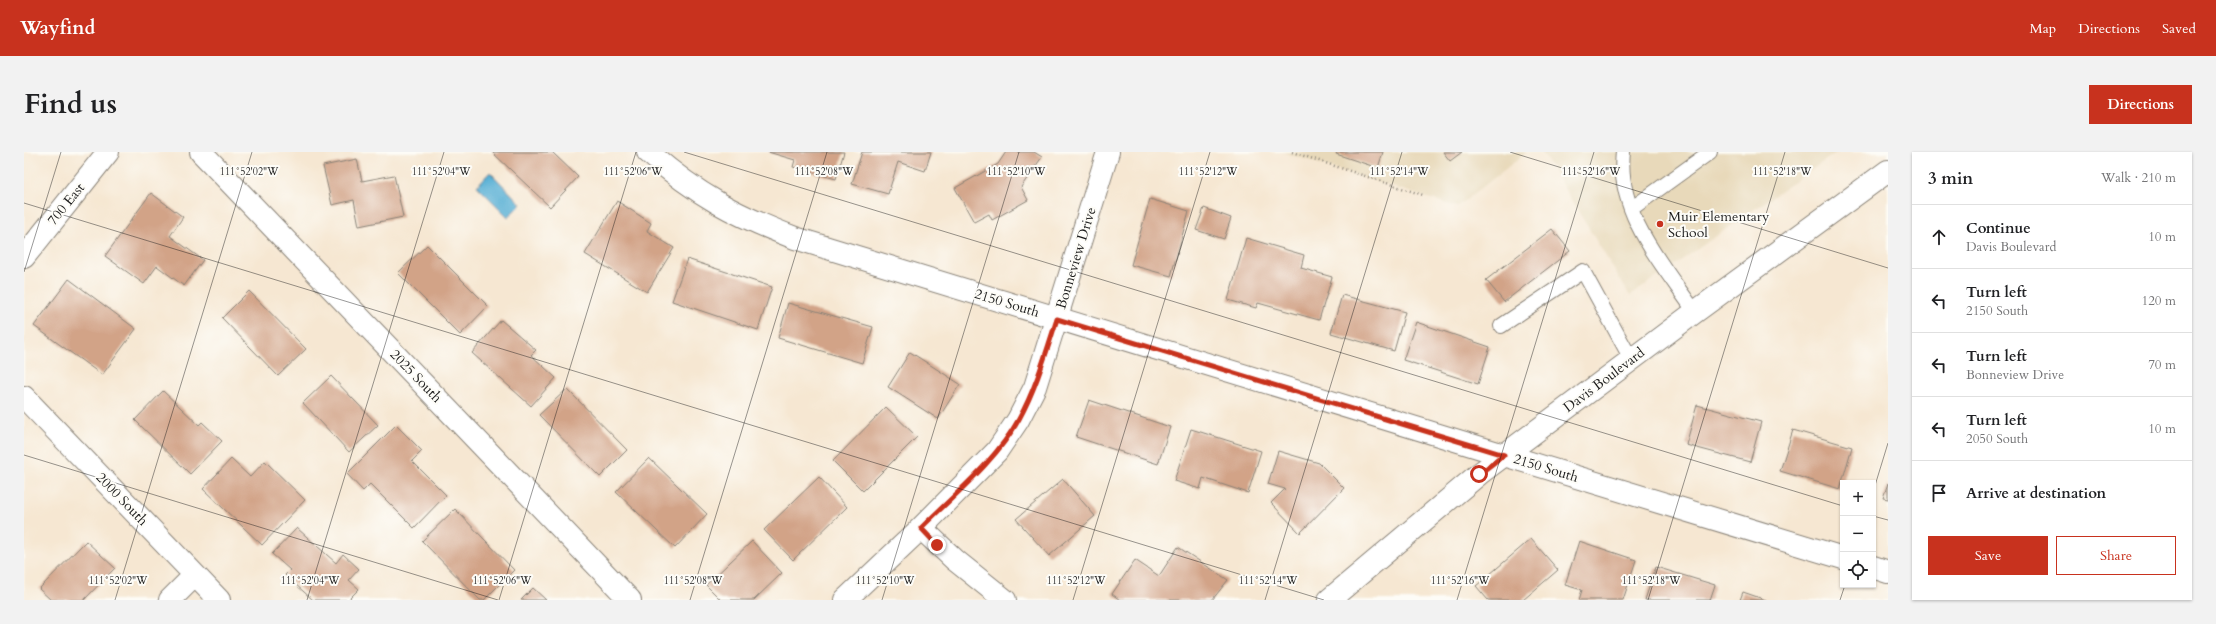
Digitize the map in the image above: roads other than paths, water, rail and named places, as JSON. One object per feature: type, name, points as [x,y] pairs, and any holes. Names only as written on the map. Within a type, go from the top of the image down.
[{"type":"street","name":"700 East","points":[[24,257],[108,152]]},
{"type":"street","name":"2025 South","points":[[201,152],[630,600]]},
{"type":"street","name":"2150 South","points":[[648,152],[675,176],[710,200],[752,221],[796,238],[1840,557]]},
{"type":"street","name":"Bonneview Drive","points":[[845,600],[921,528],[997,451],[1018,420],[1035,387],[1108,152]]},
{"type":"street","name":"Davis Boulevard","points":[[1329,600],[1504,455],[1631,359],[1888,171]]},
{"type":"street","name":"2000 South","points":[[24,397],[219,600]]},
{"type":"street","points":[[921,528],[955,560],[1005,600]]},
{"type":"street","points":[[1876,568],[1888,572]]},
{"type":"street","points":[[170,600],[195,575]]},
{"type":"lane","points":[[1623,152],[1621,168],[1631,209],[1640,231],[1695,312]]},
{"type":"lane","points":[[1631,209],[1710,152]]},
{"type":"lane","points":[[1501,326],[1583,271],[1631,359]]},
{"type":"water","points":[[490,172],[521,204],[508,217],[477,186]]},
{"type":"place","name":"Muir Elementary School","points":[[1660,224]]}]
